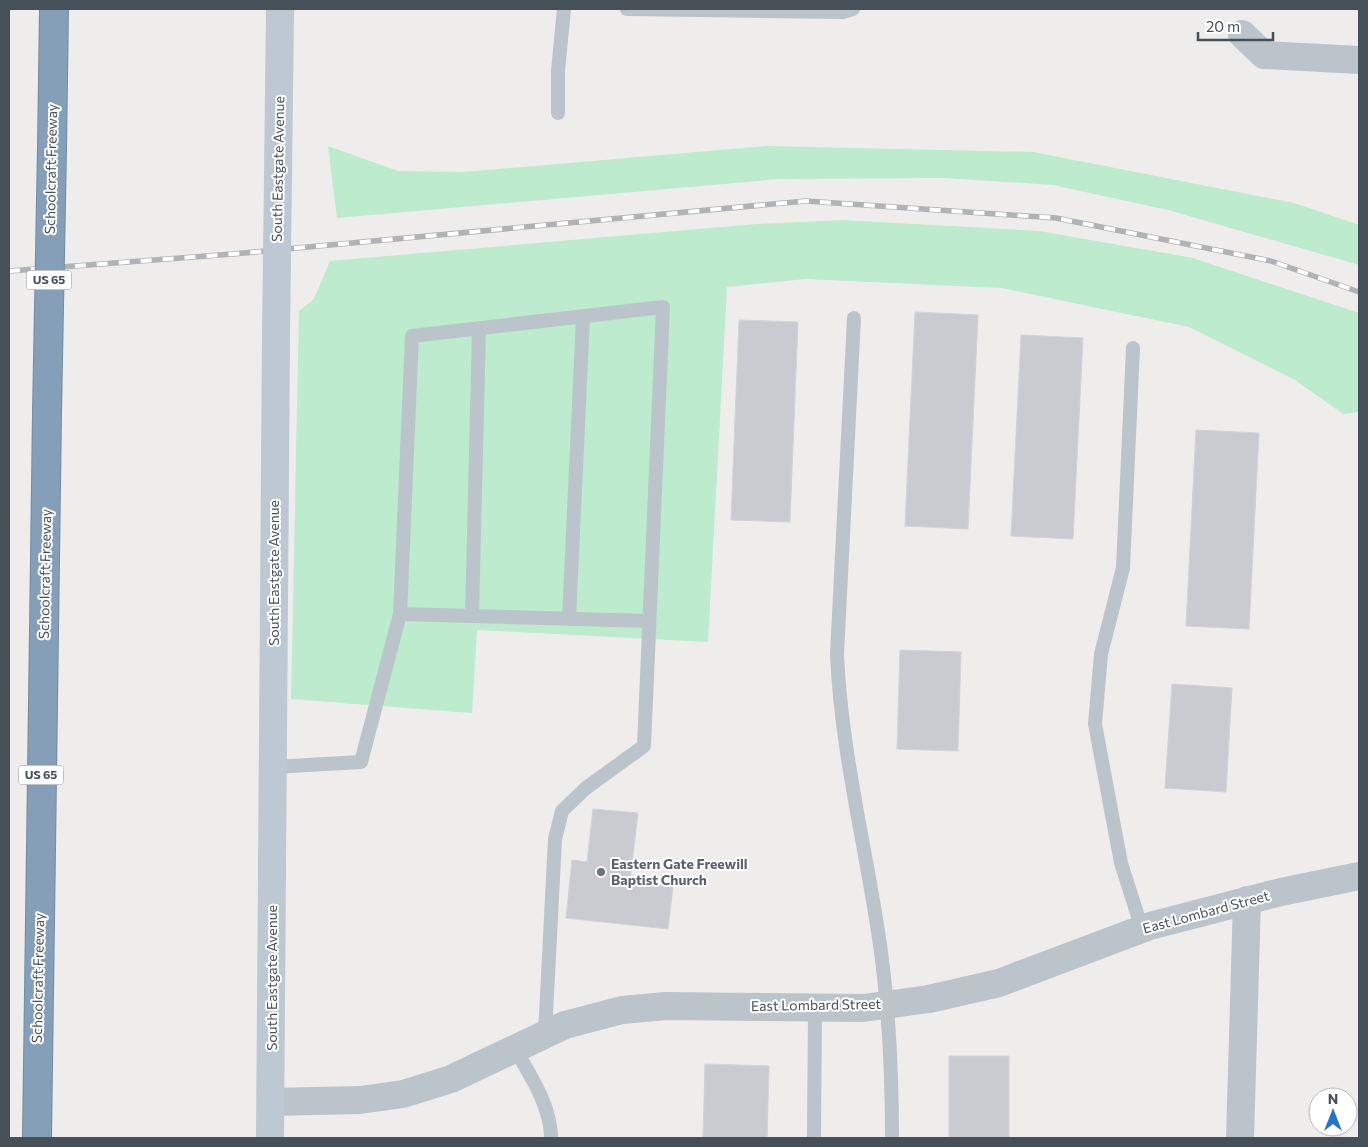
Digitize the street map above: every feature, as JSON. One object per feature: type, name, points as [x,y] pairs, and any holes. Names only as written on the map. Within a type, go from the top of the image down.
[{"type":"highway","name":"Schoolcraft Freeway","points":[[37,1138],[54,9]]},
{"type":"street","name":"South Eastgate Avenue","points":[[270,1138],[280,9]]},
{"type":"street","points":[[1242,34],[1264,55],[1359,60]]},
{"type":"street","name":"East Lombard Street","points":[[271,1102],[360,1100],[403,1094],[451,1079],[564,1025],[622,1010],[666,1006],[863,1008],[929,999],[999,983],[1142,929],[1247,900],[1359,876]]},
{"type":"street","points":[[1240,1138],[1247,900]]},
{"type":"lane","points":[[558,113],[558,71],[564,9]]},
{"type":"lane","points":[[627,9],[843,12],[853,9]]},
{"type":"lane","points":[[273,767],[362,762],[400,614],[412,336],[663,308],[644,746],[586,788],[562,811],[555,839],[545,1034]]},
{"type":"lane","points":[[569,619],[582,317]]},
{"type":"lane","points":[[854,318],[836,654],[838,694],[880,939],[892,1060],[892,1138]]},
{"type":"lane","points":[[472,616],[479,329]]},
{"type":"lane","points":[[1133,348],[1123,568],[1101,654],[1095,724],[1120,864],[1142,929]]},
{"type":"lane","points":[[400,614],[648,621]]},
{"type":"lane","points":[[814,1138],[815,1007]]},
{"type":"lane","points":[[515,1049],[538,1089],[551,1131],[551,1138]]},
{"type":"green space","points":[[328,146],[398,171],[464,172],[766,146],[1033,152],[1294,203],[1359,225],[1359,265],[1168,210],[1053,185],[944,178],[780,179],[337,218]]},
{"type":"green space","points":[[843,220],[1039,231],[1193,258],[1359,313],[1359,412],[1343,414],[1295,380],[1189,327],[1002,288],[805,279],[727,287],[708,642],[477,630],[472,713],[291,699],[299,311],[314,299],[330,261],[757,224]]},
{"type":"building","points":[[915,312],[978,315],[968,529],[905,526]]},
{"type":"building","points":[[739,320],[798,322],[790,522],[731,520]]},
{"type":"building","points":[[1021,335],[1083,338],[1073,539],[1011,536]]},
{"type":"building","points":[[1196,430],[1259,433],[1249,629],[1186,626]]},
{"type":"building","points":[[900,650],[961,652],[958,751],[897,749]]},
{"type":"building","points":[[1172,684],[1232,688],[1226,792],[1165,788]]},
{"type":"building","name":"Eastern Gate Freewill Baptist Church","points":[[593,809],[638,813],[630,881],[673,886],[668,929],[566,918],[572,860],[587,862]]},
{"type":"building","points":[[949,1056],[1009,1056],[1009,1138],[949,1138]]},
{"type":"building","points":[[705,1064],[769,1066],[767,1138],[703,1138]]},
{"type":"railway","points":[[9,271],[233,254],[806,201],[1056,218],[1271,261],[1359,292]]},
{"type":"place","name":"Eastern Gate Freewill Baptist Church","points":[[601,872]]}]
